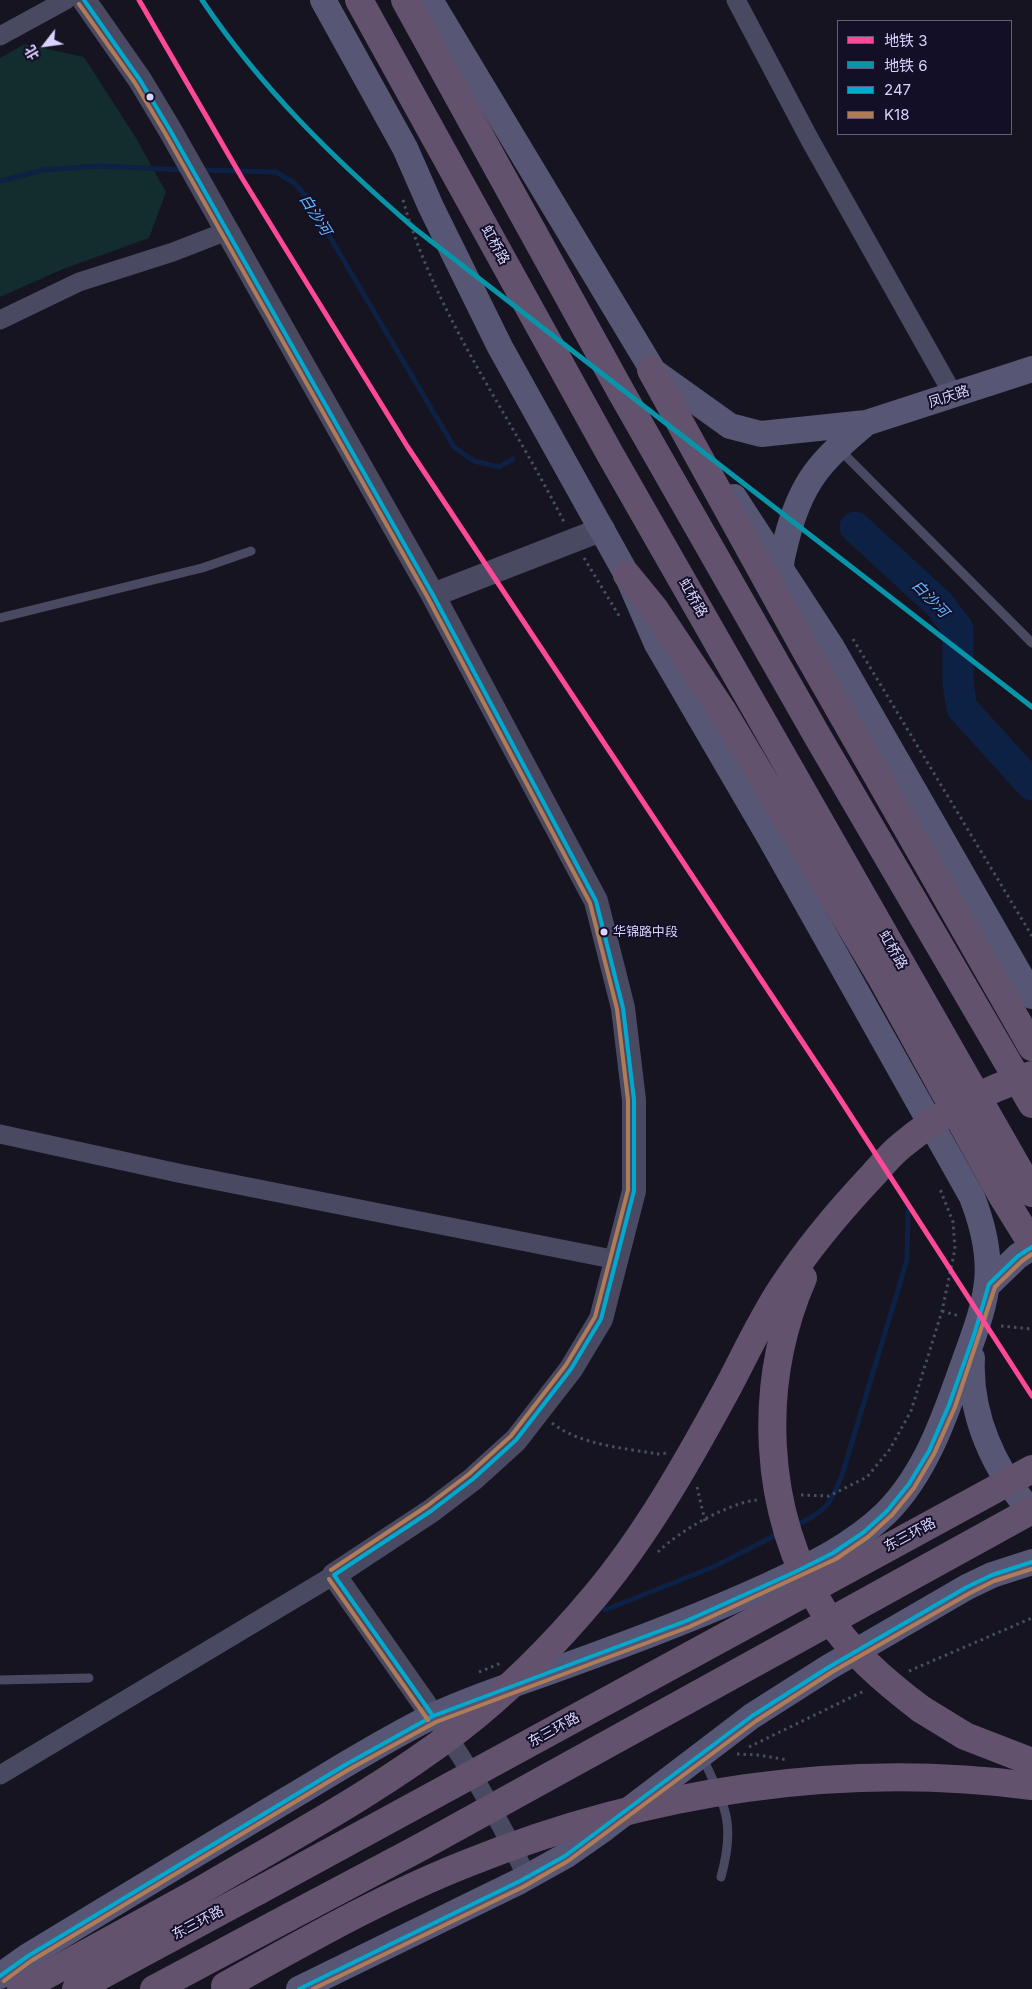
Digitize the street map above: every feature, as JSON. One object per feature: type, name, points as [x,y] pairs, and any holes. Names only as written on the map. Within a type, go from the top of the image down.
[{"type":"highway","name":"虹桥路","points":[[359,0],[610,454],[1032,1193]]},
{"type":"highway","points":[[405,0],[624,399],[1032,1104]]},
{"type":"highway","points":[[651,370],[806,653],[1032,1047]]},
{"type":"highway","points":[[627,575],[654,608],[722,710],[881,977],[1032,1246]]},
{"type":"highway","points":[[21,1989],[198,1892],[353,1802],[414,1761],[473,1717],[515,1681],[596,1595],[629,1551],[665,1495],[724,1395],[780,1290],[809,1249],[851,1198],[900,1146],[979,1095],[1032,1075]]},
{"type":"highway","points":[[851,1198],[814,1255],[793,1301],[782,1339],[774,1391],[772,1436],[775,1475],[784,1522],[800,1566],[823,1610],[850,1645],[884,1681],[921,1710],[965,1736],[1032,1762]]},
{"type":"highway","name":"东三环路","points":[[76,1989],[1032,1469]]},
{"type":"highway","points":[[154,1989],[421,1847],[1032,1511]]},
{"type":"highway","points":[[222,1988],[347,1920],[468,1863],[547,1834],[609,1816],[697,1795],[772,1783],[857,1778],[920,1777],[989,1780],[1032,1786]]},
{"type":"main road","points":[[323,0],[405,148],[431,207],[500,347],[627,575],[657,644],[770,838],[972,1197],[983,1225],[989,1284]]},
{"type":"main road","points":[[430,0],[651,370],[831,646],[1032,996]]},
{"type":"main road","name":"凤庆路","points":[[866,423],[954,396],[1032,369]]},
{"type":"main road","points":[[651,370],[730,426],[761,434],[866,423]]},
{"type":"main road","points":[[806,653],[780,568],[795,508],[809,480],[837,447],[866,423]]},
{"type":"main road","points":[[0,1976],[28,1956],[248,1823],[386,1741],[434,1716],[711,1610],[825,1557],[864,1532],[887,1511],[909,1484],[929,1451],[949,1405],[967,1325],[989,1284],[1018,1256],[1032,1246]]},
{"type":"main road","points":[[967,1325],[971,1382],[978,1416],[996,1459],[1032,1511]]},
{"type":"main road","points":[[299,1989],[527,1877],[565,1856],[703,1758],[752,1716],[829,1667],[983,1579],[1017,1565],[1032,1562]]},
{"type":"street","points":[[0,36],[66,0]]},
{"type":"street","points":[[0,1775],[334,1575],[432,1511],[473,1479],[516,1440],[571,1368],[601,1319],[634,1191],[634,1100],[623,1008],[596,901],[432,595],[170,130],[140,80],[84,0]]},
{"type":"street","points":[[736,0],[810,140],[954,396]]},
{"type":"street","points":[[0,320],[78,282],[173,252],[227,231]]},
{"type":"street","points":[[432,595],[602,529]]},
{"type":"street","points":[[0,1134],[178,1173],[617,1260]]},
{"type":"street","points":[[334,1575],[466,1762],[507,1835],[527,1877]]},
{"type":"lane","points":[[837,447],[1032,643]]},
{"type":"lane","points":[[0,618],[202,568],[251,551]]},
{"type":"lane","points":[[0,1680],[90,1678]]},
{"type":"lane","points":[[703,1758],[729,1824],[728,1850],[721,1876]]},
{"type":"path","points":[[402,199],[409,222],[451,322],[536,467],[573,541],[599,580],[623,623]]},
{"type":"path","points":[[829,1496],[867,1477],[890,1449],[911,1411],[942,1311],[955,1249],[953,1222],[938,1185]]},
{"type":"path","points":[[942,1311],[967,1325]]},
{"type":"path","points":[[1001,1326],[1032,1329]]},
{"type":"path","points":[[562,1432],[604,1444],[658,1454],[669,1453]]},
{"type":"path","points":[[698,1480],[697,1488],[705,1521]]},
{"type":"path","points":[[905,1672],[1032,1618]]},
{"type":"path","points":[[703,1758],[736,1754],[870,1688]]},
{"type":"green space","points":[[25,44],[84,57],[136,138],[166,192],[149,238],[63,269],[0,297],[0,58]]},
{"type":"waterway","name":"白沙河","points":[[0,181],[43,170],[98,166],[185,170]]},
{"type":"waterway","name":"白沙河","points":[[201,170],[276,172],[293,182],[305,195],[454,447],[474,461],[499,467],[513,459]]},
{"type":"waterway","name":"白沙河","points":[[855,527],[940,605],[958,629],[958,683],[962,708],[1032,785]]},
{"type":"waterway","points":[[795,1526],[814,1516],[825,1507],[834,1495],[842,1475],[907,1260],[908,1210]]},
{"type":"waterway","points":[[605,1610],[713,1567],[780,1533]]},
{"type":"metro line","name":"3","points":[[139,0],[242,178],[407,446],[831,1085],[1032,1396]]},
{"type":"metro line","name":"6","points":[[202,0],[249,63],[300,121],[355,176],[414,228],[1032,707]]},
{"type":"transit line","name":"247","points":[[84,0],[140,80],[170,130],[433,595],[596,901],[623,1008],[634,1100],[634,1191],[601,1319],[571,1369],[516,1440],[473,1479],[431,1511],[334,1575]]},
{"type":"transit line","name":"K18","points":[[79,4],[135,83],[165,133],[428,598],[590,903],[617,1009],[628,1100],[628,1190],[595,1317],[566,1365],[511,1436],[469,1474],[427,1506],[331,1570]]},
{"type":"transit line","name":"247","points":[[0,1976],[28,1956],[345,1765],[433,1716],[686,1621],[793,1573],[833,1553],[864,1532],[887,1511],[909,1484],[929,1451],[949,1405],[974,1335],[989,1284],[1018,1256],[1032,1247]]},
{"type":"transit line","name":"K18","points":[[4,1981],[31,1961],[348,1770],[436,1722],[689,1627],[836,1559],[868,1537],[892,1515],[914,1488],[934,1454],[955,1407],[995,1287],[1032,1254]]},
{"type":"transit line","name":"247","points":[[299,1989],[520,1881],[565,1856],[752,1716],[829,1667],[967,1587],[992,1575],[1032,1562]]},
{"type":"transit line","name":"K18","points":[[313,1989],[523,1887],[568,1861],[756,1721],[832,1672],[970,1593],[994,1581],[1032,1569]]},
{"type":"transit line","name":"247","points":[[334,1575],[433,1716]]},
{"type":"transit line","name":"K18","points":[[329,1579],[428,1720]]},
{"type":"place","name":"华锦路中段","points":[[604,932]]}]
